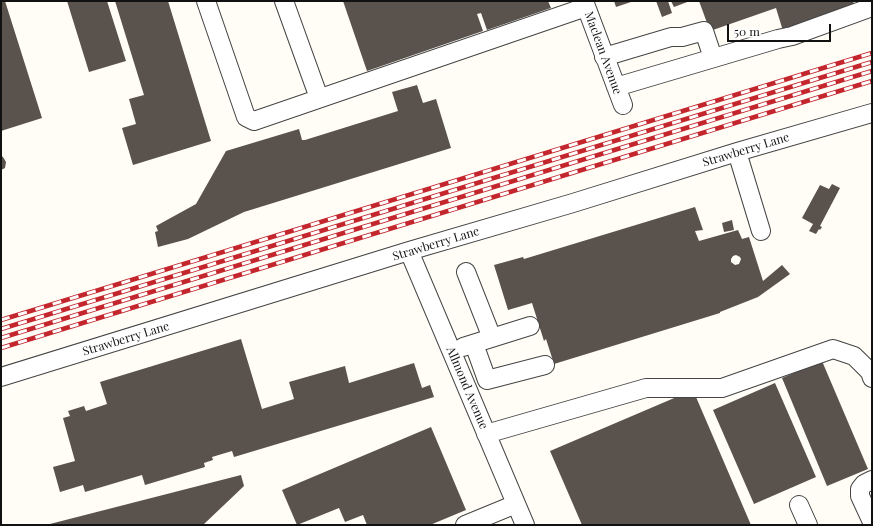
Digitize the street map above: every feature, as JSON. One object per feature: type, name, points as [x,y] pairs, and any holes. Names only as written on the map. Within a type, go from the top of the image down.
[{"type":"street","points":[[206,1],[246,117],[254,121],[585,4]]},
{"type":"street","points":[[284,1],[318,98]]},
{"type":"street","name":"Maclean Avenue","points":[[585,4],[622,105]]},
{"type":"street","points":[[616,87],[792,36],[872,7]]},
{"type":"street","points":[[604,56],[671,37],[682,38],[704,31],[713,58]]},
{"type":"street","name":"Strawberry Lane","points":[[1,377],[409,251],[872,113]]},
{"type":"street","points":[[737,152],[762,231]]},
{"type":"street","name":"Allmond Avenue","points":[[409,251],[525,525]]},
{"type":"street","points":[[466,272],[492,338]]},
{"type":"street","points":[[451,351],[530,326]]},
{"type":"street","points":[[474,344],[487,380],[545,365]]},
{"type":"street","points":[[486,434],[646,388],[722,388],[832,349],[854,356],[870,372],[872,378]]},
{"type":"street","points":[[872,480],[864,484],[860,489],[860,496],[872,522]]},
{"type":"street","points":[[465,525],[516,504]]},
{"type":"street","points":[[799,505],[808,525]]},
{"type":"building","points":[[1,1],[5,1],[42,118],[1,131]]},
{"type":"building","points":[[67,1],[107,1],[126,61],[89,72]]},
{"type":"building","points":[[115,1],[168,1],[211,141],[133,165],[122,128],[136,124],[129,99],[144,95]]},
{"type":"building","points":[[343,1],[548,1],[551,8],[487,30],[481,13],[477,14],[483,31],[367,71]]},
{"type":"building","points":[[614,1],[634,1],[616,7]]},
{"type":"building","points":[[656,1],[668,1],[672,13],[662,17]]},
{"type":"building","points":[[671,1],[690,1],[674,7]]},
{"type":"building","points":[[699,1],[853,1],[855,6],[783,31],[776,8],[710,31]]},
{"type":"building","points":[[417,85],[423,103],[436,99],[451,148],[244,212],[188,239],[158,247],[155,232],[158,231],[156,226],[196,204],[226,151],[299,129],[302,140],[305,140],[398,111],[392,92]]},
{"type":"building","points":[[1,156],[6,162],[5,168],[1,170]]},
{"type":"building","points":[[832,184],[840,188],[820,226],[822,227],[816,234],[809,231],[813,224],[802,218],[820,185],[829,189]]},
{"type":"building","points":[[695,207],[703,230],[695,231],[699,241],[738,230],[742,239],[749,237],[763,281],[782,265],[790,274],[758,297],[720,313],[554,364],[546,339],[544,341],[532,303],[508,310],[494,265],[523,257],[524,259]],"holes":[[[736,255],[741,259],[739,264],[735,265],[731,262],[733,256]]]},
{"type":"building","points":[[732,220],[734,230],[724,232],[722,223]]},
{"type":"building","points":[[241,339],[262,409],[294,399],[289,382],[345,366],[349,383],[414,363],[422,388],[430,385],[434,397],[234,457],[232,451],[212,457],[213,460],[204,463],[205,467],[145,485],[142,475],[85,492],[83,485],[60,492],[53,467],[75,461],[63,418],[70,416],[68,411],[84,406],[86,411],[107,404],[100,382]]},
{"type":"building","points":[[822,361],[868,469],[827,486],[782,378]]},
{"type":"building","points":[[775,383],[816,477],[754,504],[713,410]]},
{"type":"building","points":[[693,390],[751,525],[582,525],[550,451]]},
{"type":"building","points":[[431,427],[466,510],[430,525],[367,525],[363,515],[345,522],[339,508],[297,525],[282,490]]},
{"type":"building","points":[[241,475],[244,486],[203,525],[46,525]]},
{"type":"railway","points":[[1,320],[872,53]]},
{"type":"railway","points":[[1,329],[872,62]]},
{"type":"railway","points":[[1,338],[872,71]]},
{"type":"railway","points":[[1,348],[872,81]]}]
